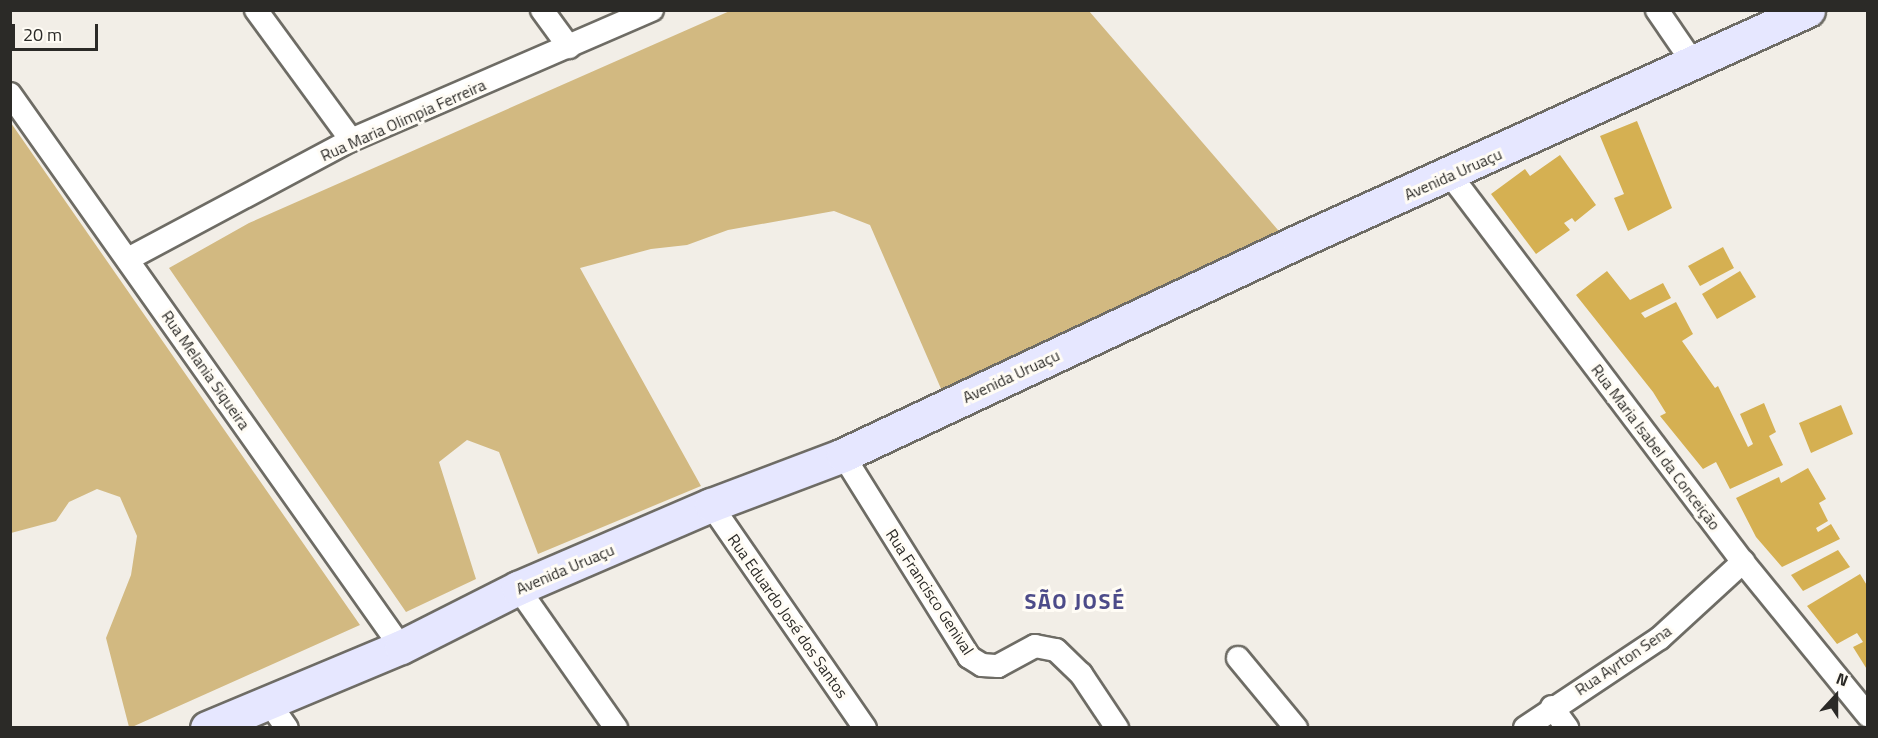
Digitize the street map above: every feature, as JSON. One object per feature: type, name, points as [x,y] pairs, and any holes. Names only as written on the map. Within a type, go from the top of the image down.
[{"type":"street","points":[[256,10],[351,140]]},
{"type":"street","points":[[542,10],[569,47]]},
{"type":"street","name":"Rua Maria Olimpia Ferreira","points":[[129,259],[351,140],[652,10]]},
{"type":"street","points":[[1657,10],[1694,64]]},
{"type":"street","name":"Avenida Uruaçu","points":[[207,728],[278,716],[401,646],[518,588],[711,506],[843,455],[1299,241],[1451,176],[1808,10]]},
{"type":"street","name":"Rua Melania Siqueira","points":[[10,94],[401,646]]},
{"type":"street","name":"Rua Maria Isabel da Conceição","points":[[1451,176],[1743,562],[1868,715]]},
{"type":"street","name":"Rua Francisco Genival","points":[[843,455],[969,657],[982,665],[998,666],[1035,646],[1056,650],[1081,674],[1117,728]]},
{"type":"street","name":"Rua Eduardo José dos Santos","points":[[711,506],[865,728]]},
{"type":"street","name":"Rua Ayrton Sena","points":[[1525,728],[1552,707],[1660,638],[1743,562]]},
{"type":"street","points":[[518,588],[616,728]]},
{"type":"street","points":[[1238,658],[1296,728]]},
{"type":"street","points":[[1552,707],[1567,728]]},
{"type":"shaded area","points":[[732,10],[1089,11],[1284,237],[942,391],[870,225],[834,211],[728,230],[687,245],[651,249],[580,268],[701,486],[538,554],[499,452],[467,440],[439,462],[476,579],[406,612],[169,268],[249,223]]},
{"type":"shaded area","points":[[11,123],[360,625],[132,727],[129,727],[106,638],[131,575],[137,536],[120,497],[97,489],[69,502],[56,521],[11,533]]},
{"type":"building","points":[[1637,121],[1672,208],[1628,231],[1614,198],[1624,194],[1600,136]]},
{"type":"building","points":[[1560,155],[1596,205],[1575,222],[1572,218],[1564,223],[1570,230],[1536,254],[1491,194],[1525,169],[1530,176]]},
{"type":"building","points":[[1723,247],[1734,268],[1700,286],[1688,266]]},
{"type":"building","points":[[1607,271],[1630,300],[1663,283],[1671,298],[1641,313],[1645,318],[1676,302],[1693,334],[1682,341],[1715,388],[1718,386],[1748,447],[1753,444],[1740,414],[1764,403],[1776,432],[1769,436],[1783,465],[1730,489],[1716,462],[1703,469],[1660,416],[1666,413],[1653,392],[1576,295]]},
{"type":"building","points":[[1740,271],[1756,297],[1717,319],[1702,294]]},
{"type":"building","points":[[1841,405],[1853,434],[1811,453],[1799,423]]},
{"type":"building","points":[[1808,468],[1826,499],[1819,503],[1828,521],[1816,528],[1818,532],[1831,524],[1840,539],[1782,567],[1756,537],[1736,498],[1779,477],[1781,483]]},
{"type":"building","points":[[1838,550],[1850,567],[1803,591],[1791,575]]},
{"type":"building","points":[[1860,574],[1868,587],[1868,671],[1853,647],[1863,642],[1857,633],[1837,644],[1807,606]]},
{"type":"district","name":"SÃO JOSÉ","points":[[1075,602]]}]
